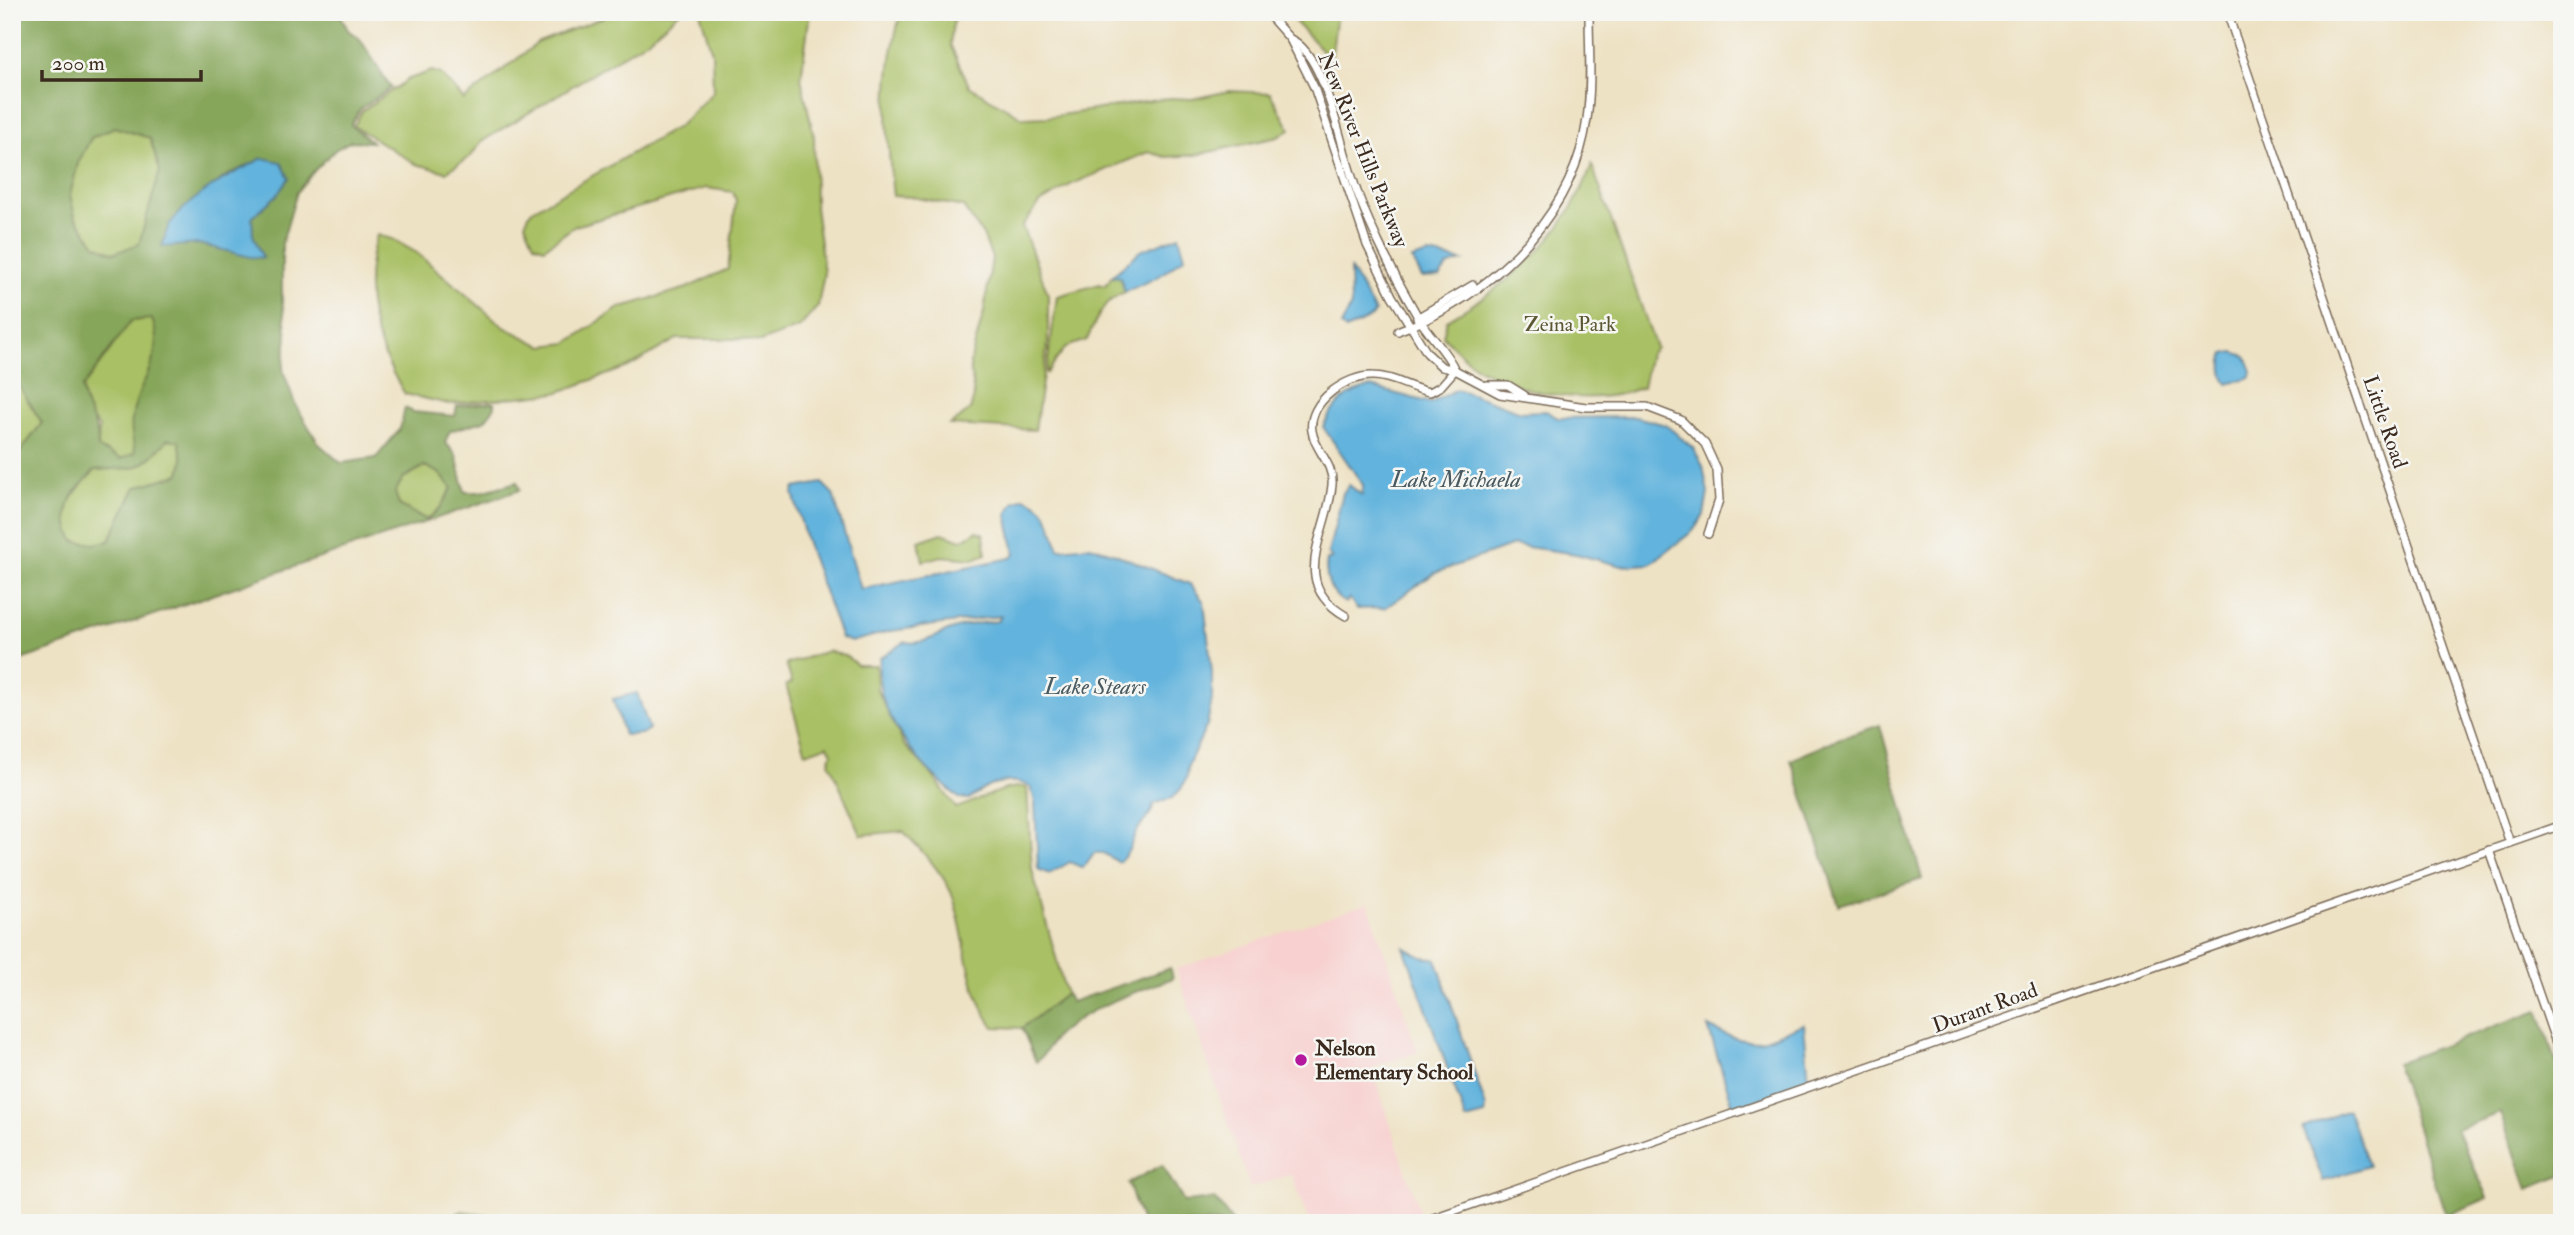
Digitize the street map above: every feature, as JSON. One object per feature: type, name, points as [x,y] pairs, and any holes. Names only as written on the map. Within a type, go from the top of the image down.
[{"type":"street","name":"New River Hills Parkway","points":[[1266,12],[1303,50],[1320,78],[1357,193],[1420,319],[1455,370]]},
{"type":"street","points":[[1398,331],[1498,270],[1548,219],[1577,163],[1589,109],[1589,12]]},
{"type":"street","name":"Little Road","points":[[2227,12],[2510,843]]},
{"type":"street","name":"New River Hills Parkway","points":[[1290,39],[1322,106],[1367,245],[1409,325],[1436,362],[1487,385],[1500,394],[1524,395],[1586,407],[1647,407],[1667,412],[1688,425],[1709,450],[1718,477],[1719,500],[1708,534]]},
{"type":"street","points":[[1346,616],[1324,598],[1314,573],[1314,560],[1332,484],[1328,462],[1312,432],[1314,411],[1325,397],[1360,377],[1384,377],[1430,392],[1441,387],[1455,370]]},
{"type":"street","name":"Durant Road","points":[[1419,1223],[2562,825]]},
{"type":"street","points":[[2489,850],[2562,1060]]},
{"type":"shaded area","name":"Nelson Elementary School","points":[[1368,903],[1418,1052],[1372,1068],[1421,1216],[1401,1223],[1309,1223],[1292,1174],[1250,1188],[1176,969]]},
{"type":"green space","points":[[12,12],[339,12],[348,30],[360,39],[391,88],[360,109],[351,125],[372,142],[351,141],[335,150],[297,192],[282,243],[282,300],[287,337],[283,370],[295,404],[319,444],[341,463],[376,458],[400,429],[405,408],[413,412],[455,416],[457,406],[494,402],[495,407],[484,421],[450,431],[445,442],[456,455],[465,492],[481,492],[517,482],[520,490],[12,663],[12,468],[17,456],[42,423],[12,375]],"holes":[[[114,127],[150,138],[160,171],[139,244],[115,253],[97,246],[75,217],[70,195],[78,163],[91,138]],[[263,158],[277,195],[252,217],[253,235],[263,258],[199,244],[188,206],[226,176]],[[152,319],[156,347],[132,420],[135,453],[121,459],[98,448],[96,430],[82,388],[131,321]],[[168,439],[179,441],[183,460],[180,474],[136,487],[109,541],[94,544],[74,541],[69,530],[67,511],[74,494],[87,478],[95,470],[129,468],[150,458]],[[425,466],[439,473],[452,488],[440,508],[427,520],[399,505],[395,492],[403,478]]]},
{"type":"green space","points":[[617,12],[680,12],[646,41],[481,142],[471,156],[446,172],[416,164],[354,126],[362,111],[409,79],[432,71],[441,74],[464,100],[539,42]]},
{"type":"green space","points":[[700,12],[810,12],[801,78],[814,137],[815,207],[824,273],[818,306],[800,327],[760,342],[739,339],[677,339],[628,367],[556,393],[449,404],[405,394],[385,356],[372,318],[369,277],[377,235],[392,239],[417,253],[504,327],[542,346],[567,343],[619,308],[687,288],[728,269],[736,201],[733,192],[706,188],[575,226],[544,248],[534,244],[525,223],[531,211],[679,126],[713,92],[712,52]]},
{"type":"green space","points":[[901,12],[955,12],[950,44],[969,86],[1023,118],[1048,117],[1170,98],[1192,99],[1229,91],[1270,93],[1290,129],[1278,137],[1195,155],[1166,157],[1148,152],[1072,184],[1040,203],[1022,226],[1048,294],[1048,341],[1035,430],[950,425],[970,410],[974,397],[970,363],[984,312],[992,258],[983,235],[963,207],[893,196],[887,104],[891,59]]},
{"type":"green space","points":[[1286,12],[1337,12],[1331,60]]},
{"type":"green space","points":[[114,127],[150,138],[160,171],[139,244],[115,253],[97,246],[75,217],[70,195],[78,163],[91,138]]},
{"type":"green space","name":"Zeina Park","points":[[1592,165],[1656,348],[1650,354],[1643,387],[1603,397],[1560,396],[1519,386],[1480,369],[1443,336],[1447,320],[1515,274],[1552,236],[1581,191]]},
{"type":"green space","points":[[1112,276],[1120,277],[1125,292],[1106,305],[1087,340],[1066,347],[1046,374],[1057,296],[1100,284],[1105,286]]},
{"type":"green space","points":[[152,318],[156,350],[137,404],[135,453],[121,459],[98,448],[99,427],[84,409],[82,388],[131,321]]},
{"type":"green space","points":[[12,375],[42,423],[17,456],[12,468]]},
{"type":"green space","points":[[168,439],[179,440],[183,460],[180,474],[136,487],[109,541],[94,544],[74,541],[69,530],[67,511],[74,494],[87,478],[95,470],[129,468],[143,463]]},
{"type":"green space","points":[[425,466],[439,473],[452,488],[440,508],[427,520],[399,505],[395,493],[403,478]]},
{"type":"green space","points":[[977,531],[984,534],[986,554],[973,559],[942,556],[923,561],[919,541],[942,533],[962,540]]},
{"type":"green space","points":[[828,651],[846,656],[857,665],[876,665],[877,689],[904,745],[930,772],[956,808],[1013,787],[1027,788],[1032,870],[1066,994],[1022,1028],[994,1027],[985,1013],[973,982],[954,900],[932,863],[903,831],[861,835],[829,762],[832,753],[828,745],[806,753],[786,685],[792,683],[786,664]]},
{"type":"green space","points":[[1880,725],[1922,879],[1839,905],[1791,760],[1835,740]]},
{"type":"green space","points":[[1170,968],[1173,978],[1114,1001],[1072,1023],[1057,1036],[1036,1062],[1022,1028],[1066,994],[1071,1002]]},
{"type":"green space","points":[[2538,1010],[2562,1078],[2562,1176],[2528,1189],[2500,1113],[2456,1129],[2488,1198],[2446,1216],[2396,1063]]},
{"type":"green space","points":[[1162,1165],[1184,1202],[1215,1199],[1233,1223],[1142,1223],[1128,1183]]},
{"type":"green space","points":[[462,1211],[529,1223],[435,1223]]},
{"type":"water","points":[[263,158],[281,162],[289,178],[277,195],[252,217],[253,235],[263,258],[199,244],[162,247],[170,224],[191,202],[226,178]]},
{"type":"water","points":[[1179,236],[1185,257],[1158,277],[1125,292],[1120,277],[1112,276],[1140,251]]},
{"type":"water","points":[[1429,254],[1462,261],[1449,265],[1439,277],[1422,278],[1412,259]]},
{"type":"water","points":[[1350,268],[1375,312],[1372,317],[1346,330],[1341,326],[1351,306]]},
{"type":"water","points":[[2233,352],[2246,356],[2252,371],[2251,377],[2228,384],[2223,373],[2223,361],[2225,354]]},
{"type":"water","name":"Lake Michaela","points":[[1371,387],[1431,403],[1457,389],[1521,412],[1546,411],[1558,418],[1636,417],[1666,425],[1693,448],[1703,466],[1708,493],[1704,515],[1693,531],[1650,564],[1621,566],[1576,554],[1513,545],[1435,573],[1385,608],[1357,609],[1349,598],[1346,603],[1332,591],[1326,566],[1327,560],[1332,559],[1328,553],[1343,493],[1349,485],[1362,495],[1363,485],[1323,427],[1331,413],[1347,396]]},
{"type":"water","name":"Lake Stears","points":[[822,483],[833,494],[861,589],[1011,558],[1015,554],[1007,514],[1014,503],[1024,498],[1033,501],[1044,511],[1059,549],[1090,546],[1190,584],[1204,602],[1212,672],[1212,699],[1207,725],[1188,765],[1187,777],[1181,789],[1172,798],[1154,804],[1123,859],[1118,862],[1103,853],[1094,853],[1083,868],[1070,862],[1049,874],[1038,869],[1035,803],[1031,787],[1015,782],[999,783],[969,799],[959,798],[915,754],[891,717],[883,698],[879,678],[880,658],[905,642],[922,641],[960,627],[998,621],[1001,616],[891,631],[851,642],[841,638],[807,544],[793,493],[795,488]]},
{"type":"water","points":[[637,693],[649,729],[641,734],[624,735],[613,699]]},
{"type":"water","points":[[1404,947],[1422,957],[1436,959],[1486,1107],[1485,1115],[1466,1120]]},
{"type":"water","points":[[1804,1024],[1809,1080],[1734,1109],[1708,1027],[1736,1039],[1756,1041]]},
{"type":"water","points":[[2348,1110],[2368,1166],[2323,1181],[2303,1128]]},
{"type":"place","name":"Nelson Elementary School","points":[[1301,1060]]}]
